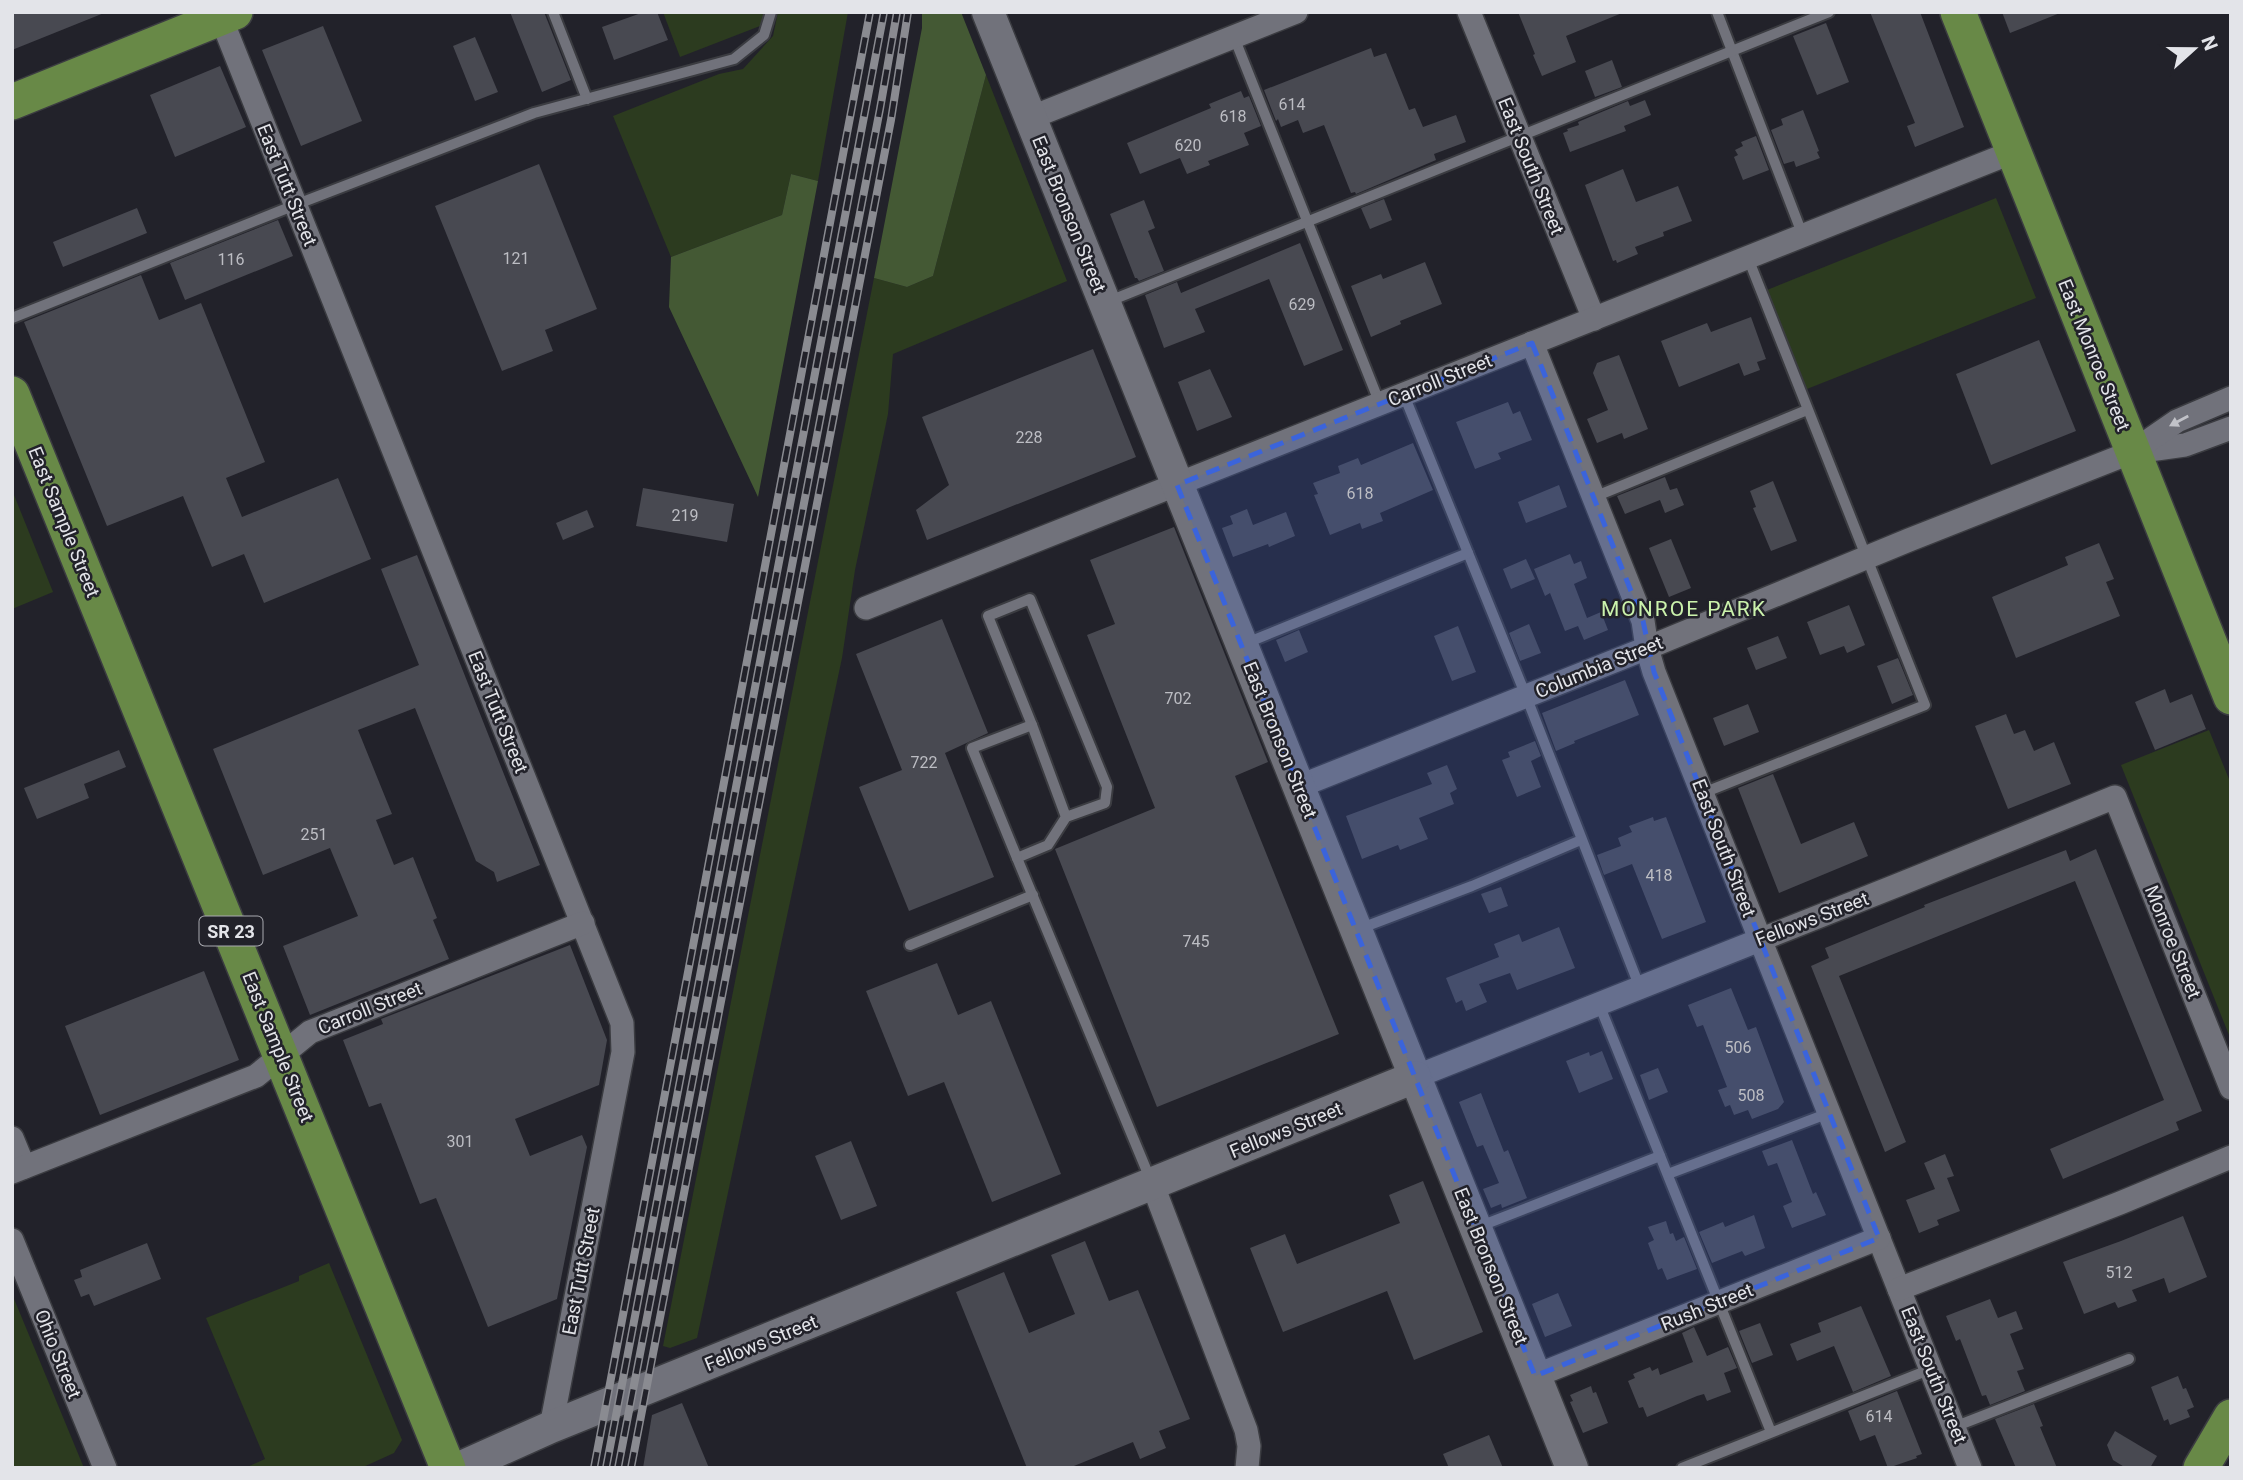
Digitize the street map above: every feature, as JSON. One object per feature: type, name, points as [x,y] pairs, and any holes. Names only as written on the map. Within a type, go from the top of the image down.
[{"type":"main road","name":"East Monroe Street","points":[[1958,12],[2231,697]]},
{"type":"main road","points":[[12,102],[228,15]]},
{"type":"main road","name":"East Sample Street","points":[[12,394],[448,1468]]},
{"type":"main road","points":[[2201,1468],[2231,1417]]},
{"type":"street","name":"East Bronson Street","points":[[988,12],[1572,1468]]},
{"type":"street","points":[[1030,118],[1296,12]]},
{"type":"street","name":"East South Street","points":[[1469,12],[1594,319]]},
{"type":"street","name":"East Tutt Street","points":[[228,15],[295,205],[622,1023],[624,1040],[551,1427]]},
{"type":"street","name":"Carroll Street","points":[[866,608],[2013,152]]},
{"type":"street","name":"East South Street","points":[[1532,343],[1643,621],[1654,672],[1970,1468]]},
{"type":"street","name":"Columbia Street","points":[[1300,786],[2132,452],[2177,421],[2231,398]]},
{"type":"street","name":"Columbia Street","points":[[2132,452],[2185,445],[2231,428]]},
{"type":"street","name":"Fellows Street","points":[[459,1468],[551,1427],[1153,1183],[2115,797]]},
{"type":"street","name":"Monroe Street","points":[[2115,797],[2231,1088]]},
{"type":"street","name":"Carroll Street","points":[[18,1170],[256,1076],[310,1032],[583,922]]},
{"type":"street","points":[[12,1138],[18,1170]]},
{"type":"street","points":[[1899,1289],[2231,1157]]},
{"type":"street","points":[[1153,1183],[1246,1430],[1249,1446],[1247,1468]]},
{"type":"street","name":"Rush Street","points":[[1535,1376],[1879,1238]]},
{"type":"street","name":"Ohio Street","points":[[12,1240],[105,1468]]},
{"type":"lane","points":[[553,12],[587,99]]},
{"type":"lane","points":[[12,318],[534,113],[734,59],[764,35],[771,12]]},
{"type":"lane","points":[[1717,12],[1803,236]]},
{"type":"lane","points":[[1104,303],[1829,12]]},
{"type":"lane","points":[[1234,37],[1380,404]]},
{"type":"lane","points":[[1703,793],[1925,705],[1748,258]]},
{"type":"lane","points":[[1404,395],[1640,988]]},
{"type":"lane","points":[[1594,497],[1807,410]]},
{"type":"lane","points":[[1242,645],[1468,553]]},
{"type":"lane","points":[[1017,858],[1048,845],[1066,817],[1105,803],[1107,787],[1030,599],[988,615],[1066,817]]},
{"type":"lane","points":[[1032,725],[972,748],[1153,1183]]},
{"type":"lane","points":[[1356,930],[1472,886],[1581,840]]},
{"type":"lane","points":[[910,945],[1033,895]]},
{"type":"lane","points":[[1599,1004],[1771,1432]]},
{"type":"lane","points":[[1668,1174],[1829,1113]]},
{"type":"lane","points":[[1476,1228],[1660,1156]]},
{"type":"lane","points":[[1954,1427],[2129,1359]]},
{"type":"lane","points":[[1682,1468],[1931,1369]]},
{"type":"highlighted area","points":[[1532,343],[1643,621],[1654,672],[1879,1238],[1535,1376],[1177,485]]},
{"type":"green space","points":[[663,12],[766,12],[766,18],[760,26],[680,57]]},
{"type":"green space","points":[[778,12],[848,12],[818,181],[791,174],[782,215],[671,257],[613,116],[719,74],[743,69],[773,36]]},
{"type":"green space","points":[[922,12],[961,12],[986,75],[933,276],[907,287],[874,278],[922,28]]},
{"type":"green space","points":[[986,75],[1067,281],[893,354],[888,414],[855,570],[842,658],[697,1338],[670,1348],[663,1346],[874,278],[907,287],[933,276]]},
{"type":"green space","points":[[791,174],[818,181],[758,497],[669,307],[671,257],[782,215]]},
{"type":"green space","points":[[1996,198],[2036,298],[1807,389],[1767,290]]},
{"type":"green space","points":[[12,490],[53,592],[12,609]]},
{"type":"green space","points":[[2209,730],[2231,784],[2231,1040],[2121,765]]},
{"type":"green space","points":[[329,1263],[402,1440],[394,1453],[361,1468],[245,1468],[265,1459],[206,1318],[299,1281],[299,1276]]},
{"type":"green space","points":[[12,1294],[84,1468],[12,1468]]},
{"type":"building","points":[[12,12],[104,12],[104,13],[12,50]]},
{"type":"building","points":[[510,12],[544,12],[571,80],[542,92]]},
{"type":"building","points":[[644,12],[657,12],[668,40],[614,60],[602,27]]},
{"type":"building","points":[[1518,12],[1622,13],[1566,36],[1576,62],[1542,76]]},
{"type":"building","points":[[1870,12],[1920,12],[1964,127],[1915,147],[1907,126],[1915,123]]},
{"type":"building","points":[[2002,12],[2060,12],[2060,13],[2010,33]]},
{"type":"building","points":[[1826,23],[1849,82],[1817,95],[1793,36]]},
{"type":"building","points":[[323,26],[362,121],[301,146],[262,50]]},
{"type":"building","points":[[475,37],[498,92],[475,101],[453,46]]},
{"type":"building","points":[[1371,48],[1374,57],[1386,53],[1409,110],[1415,108],[1423,127],[1456,115],[1466,142],[1434,154],[1436,160],[1356,194],[1351,193],[1324,125],[1303,133],[1298,120],[1281,127],[1264,90]]},
{"type":"building","points":[[1612,60],[1622,87],[1595,97],[1585,71]]},
{"type":"building","points":[[220,66],[246,127],[175,157],[150,95]]},
{"type":"building","points":[[1241,91],[1244,98],[1249,96],[1261,126],[1244,133],[1249,145],[1208,161],[1210,165],[1187,174],[1180,158],[1140,174],[1127,143],[1211,108],[1209,104]]},
{"type":"building","points":[[1645,100],[1651,115],[1624,126],[1626,131],[1570,152],[1563,133],[1568,131],[1567,129],[1628,101],[1630,106]]},
{"type":"building","points":[[1803,110],[1820,158],[1796,167],[1794,161],[1784,164],[1771,130],[1783,125],[1781,119]]},
{"type":"building","points":[[1756,136],[1769,170],[1743,180],[1734,157],[1738,155],[1735,150],[1743,146],[1741,142]]},
{"type":"building","points":[[539,164],[597,309],[545,330],[553,351],[502,371],[435,206]]},
{"type":"building","points":[[1623,169],[1636,202],[1678,186],[1692,221],[1635,247],[1638,254],[1617,263],[1616,260],[1613,261],[1585,185]]},
{"type":"building","points":[[1384,199],[1392,220],[1370,229],[1361,208]]},
{"type":"building","points":[[1144,200],[1155,228],[1148,231],[1164,271],[1139,281],[1135,278],[1110,214]]},
{"type":"building","points":[[137,208],[147,233],[63,267],[53,242]]},
{"type":"building","points":[[278,220],[293,256],[185,300],[170,263]]},
{"type":"building","points":[[1300,243],[1343,350],[1304,366],[1269,279],[1195,309],[1205,332],[1164,348],[1145,295],[1177,282],[1181,293]]},
{"type":"building","points":[[1425,262],[1442,304],[1400,321],[1401,324],[1371,337],[1351,286],[1381,274],[1383,279]]},
{"type":"building","points":[[141,275],[159,320],[201,303],[265,462],[226,478],[242,517],[338,478],[371,559],[264,603],[244,554],[212,567],[183,496],[107,526],[24,322]]},
{"type":"building","points":[[1751,317],[1766,359],[1757,362],[1760,370],[1744,376],[1739,363],[1679,387],[1661,341],[1707,323],[1711,332]]},
{"type":"building","points":[[2039,340],[2076,431],[1991,465],[1956,374]]},
{"type":"building","points":[[1093,349],[1136,457],[927,540],[916,510],[949,485],[922,417]]},
{"type":"building","points":[[1619,355],[1648,429],[1624,439],[1622,433],[1597,443],[1587,419],[1608,410],[1593,373],[1597,363]]},
{"type":"building","points":[[1210,369],[1232,417],[1197,431],[1178,382]]},
{"type":"building","points":[[1508,402],[1513,414],[1520,411],[1532,440],[1498,453],[1501,459],[1475,469],[1456,422]]},
{"type":"building","points":[[1413,443],[1433,490],[1380,513],[1383,521],[1362,529],[1360,523],[1330,535],[1314,495],[1318,494],[1313,483],[1340,473],[1338,466],[1358,458],[1361,465]]},
{"type":"building","points":[[1665,477],[1670,490],[1677,488],[1684,505],[1665,513],[1660,500],[1625,514],[1617,496]]},
{"type":"building","points":[[1773,481],[1797,541],[1771,551],[1753,508],[1756,507],[1750,491]]},
{"type":"building","points":[[1559,485],[1567,507],[1526,523],[1518,502]]},
{"type":"building","points":[[643,488],[734,504],[727,542],[636,526]]},
{"type":"building","points":[[1247,509],[1253,525],[1286,512],[1295,536],[1233,557],[1222,528],[1233,524],[1230,516]]},
{"type":"building","points":[[587,510],[594,527],[563,540],[556,523]]},
{"type":"building","points":[[1174,527],[1268,762],[1235,776],[1339,1034],[1157,1107],[1055,849],[1155,808],[1087,635],[1115,624],[1090,560]]},
{"type":"building","points":[[1671,539],[1691,588],[1669,597],[1649,548]]},
{"type":"building","points":[[2099,543],[2114,579],[2106,582],[2120,616],[2016,658],[1992,597],[2068,565],[2065,557]]},
{"type":"building","points":[[1570,554],[1574,564],[1581,561],[1587,578],[1574,584],[1587,618],[1601,612],[1608,630],[1584,640],[1578,626],[1565,631],[1550,593],[1545,596],[1534,569]]},
{"type":"building","points":[[417,555],[540,865],[497,882],[494,872],[476,861],[415,708],[358,730],[392,814],[376,820],[394,865],[413,857],[437,918],[433,920],[449,959],[310,1015],[283,946],[358,916],[330,848],[263,875],[213,749],[419,665],[381,569]]},
{"type":"building","points":[[1526,559],[1535,579],[1511,589],[1503,569]]},
{"type":"building","points":[[1849,605],[1865,645],[1847,653],[1844,646],[1820,655],[1807,622]]},
{"type":"building","points":[[942,619],[988,733],[945,753],[994,877],[909,911],[859,787],[902,770],[856,654]]},
{"type":"building","points":[[1529,624],[1541,653],[1520,661],[1509,633]]},
{"type":"building","points":[[1458,626],[1476,672],[1452,681],[1434,636]]},
{"type":"building","points":[[1299,630],[1308,652],[1285,662],[1276,640]]},
{"type":"building","points":[[1778,636],[1787,658],[1756,670],[1747,648]]},
{"type":"building","points":[[1898,658],[1913,695],[1892,704],[1877,666]]},
{"type":"building","points":[[1625,680],[1639,715],[1556,751],[1542,713]]},
{"type":"building","points":[[2165,689],[2170,703],[2192,694],[2206,729],[2155,750],[2135,702]]},
{"type":"building","points":[[1748,704],[1759,732],[1724,746],[1713,718]]},
{"type":"building","points":[[2006,714],[2014,734],[2025,730],[2034,751],[2054,742],[2071,784],[2008,809],[1975,726]]},
{"type":"building","points":[[1535,741],[1541,756],[1531,761],[1541,787],[1517,797],[1502,760],[1510,757],[1508,752]]},
{"type":"building","points":[[119,750],[126,767],[84,784],[89,798],[37,819],[24,788]]},
{"type":"building","points":[[1447,765],[1457,789],[1450,793],[1454,804],[1419,818],[1428,839],[1400,850],[1398,845],[1362,859],[1346,816],[1432,784],[1427,773]]},
{"type":"building","points":[[1773,774],[1801,844],[1854,822],[1868,856],[1779,893],[1738,788]]},
{"type":"building","points":[[1653,817],[1654,821],[1666,817],[1706,922],[1662,939],[1632,864],[1604,875],[1597,855],[1621,846],[1618,838],[1632,832],[1629,826]]},
{"type":"building","points":[[2096,849],[2202,1111],[2176,1122],[2179,1130],[2063,1179],[2050,1149],[2164,1100],[2075,881],[1839,976],[1906,1142],[1885,1152],[1811,966],[1829,958],[1825,948],[1925,907],[1924,905],[2066,850],[2070,861]]},
{"type":"building","points":[[1501,887],[1508,906],[1489,913],[1481,894]]},
{"type":"building","points":[[1559,927],[1575,968],[1517,990],[1510,973],[1479,984],[1487,1002],[1466,1011],[1462,1000],[1456,1003],[1446,978],[1499,957],[1494,944],[1519,934],[1522,942]]},
{"type":"building","points":[[570,945],[607,1040],[599,1085],[515,1119],[530,1156],[582,1135],[587,1147],[557,1299],[488,1327],[436,1198],[420,1204],[381,1103],[369,1107],[343,1040],[383,1024],[381,1019]]},
{"type":"building","points":[[937,963],[958,1015],[991,1001],[1061,1174],[992,1202],[944,1082],[908,1096],[866,991]]},
{"type":"building","points":[[204,971],[239,1060],[100,1115],[65,1026]]},
{"type":"building","points":[[1731,988],[1748,1030],[1756,1027],[1784,1102],[1778,1109],[1752,1119],[1748,1110],[1734,1115],[1730,1105],[1725,1107],[1718,1090],[1727,1087],[1703,1025],[1697,1027],[1688,1005]]},
{"type":"building","points":[[1602,1051],[1613,1079],[1579,1093],[1566,1061],[1589,1052],[1590,1056]]},
{"type":"building","points":[[1658,1068],[1668,1092],[1649,1100],[1640,1075]]},
{"type":"building","points":[[1481,1093],[1504,1152],[1508,1150],[1527,1198],[1502,1208],[1501,1204],[1491,1208],[1483,1189],[1499,1183],[1483,1145],[1477,1147],[1459,1102]]},
{"type":"building","points":[[1792,1140],[1813,1194],[1816,1192],[1826,1215],[1792,1228],[1783,1206],[1792,1202],[1777,1163],[1768,1166],[1762,1151]]},
{"type":"building","points":[[851,1141],[877,1206],[841,1220],[815,1156]]},
{"type":"building","points":[[1945,1154],[1954,1176],[1947,1178],[1960,1211],[1937,1220],[1939,1225],[1919,1233],[1906,1200],[1935,1189],[1924,1163]]},
{"type":"building","points":[[1423,1181],[1483,1332],[1414,1360],[1387,1291],[1283,1332],[1250,1248],[1285,1234],[1297,1264],[1400,1223],[1389,1195]]},
{"type":"building","points":[[1754,1215],[1765,1248],[1745,1256],[1742,1251],[1712,1263],[1699,1232],[1723,1222],[1725,1227]]},
{"type":"building","points":[[2183,1216],[2207,1277],[2169,1293],[2164,1278],[2132,1290],[2137,1301],[2118,1308],[2115,1302],[2084,1314],[2063,1262]]},
{"type":"building","points":[[1666,1221],[1670,1234],[1673,1233],[1676,1241],[1684,1237],[1697,1269],[1667,1280],[1662,1268],[1658,1270],[1648,1243],[1654,1240],[1648,1227]]},
{"type":"building","points":[[1085,1241],[1109,1301],[1138,1290],[1190,1419],[1159,1431],[1166,1448],[1140,1459],[1133,1442],[1069,1468],[1027,1468],[956,1292],[1004,1272],[1029,1333],[1075,1314],[1051,1255]]},
{"type":"building","points":[[147,1243],[161,1279],[94,1306],[89,1294],[81,1297],[74,1280],[82,1277],[80,1270]]},
{"type":"building","points":[[1558,1293],[1572,1326],[1545,1337],[1532,1304]]},
{"type":"building","points":[[1990,1299],[1998,1318],[2016,1311],[2023,1329],[2010,1334],[2024,1369],[2017,1371],[2025,1391],[1990,1405],[1986,1395],[1982,1396],[1960,1339],[1956,1341],[1946,1316]]},
{"type":"building","points":[[1861,1306],[1891,1376],[1853,1392],[1834,1346],[1797,1361],[1790,1344],[1821,1332],[1818,1323]]},
{"type":"building","points":[[1760,1323],[1773,1355],[1752,1363],[1739,1331]]},
{"type":"building","points":[[1694,1327],[1707,1356],[1728,1347],[1737,1368],[1724,1373],[1731,1392],[1707,1401],[1704,1394],[1697,1396],[1647,1417],[1643,1407],[1639,1408],[1628,1381],[1635,1378],[1633,1374],[1650,1367],[1652,1371],[1658,1368],[1660,1375],[1693,1362],[1682,1333]]},
{"type":"building","points":[[2178,1376],[2194,1407],[2187,1410],[2190,1417],[2170,1425],[2168,1419],[2164,1421],[2151,1387]]},
{"type":"building","points":[[1591,1386],[1608,1423],[1583,1433],[1570,1402],[1573,1401],[1570,1395]]},
{"type":"building","points":[[1897,1391],[1922,1454],[1888,1468],[1875,1435],[1860,1441],[1848,1411]]},
{"type":"building","points":[[682,1403],[709,1468],[643,1468],[652,1415]]},
{"type":"building","points":[[2034,1404],[2043,1426],[2040,1427],[2057,1468],[2016,1468],[1995,1419]]},
{"type":"building","points":[[2115,1431],[2157,1456],[2150,1468],[2126,1468],[2113,1460],[2107,1445]]},
{"type":"building","points":[[1489,1435],[1503,1468],[1449,1468],[1443,1454]]},
{"type":"railway","points":[[594,1468],[870,12]]},
{"type":"railway","points":[[606,1468],[884,12]]},
{"type":"railway","points":[[618,1468],[897,12]]},
{"type":"railway","points":[[631,1468],[891,120],[908,12]]},
{"type":"district","name":"MONROE PARK","points":[[1684,609]]}]
